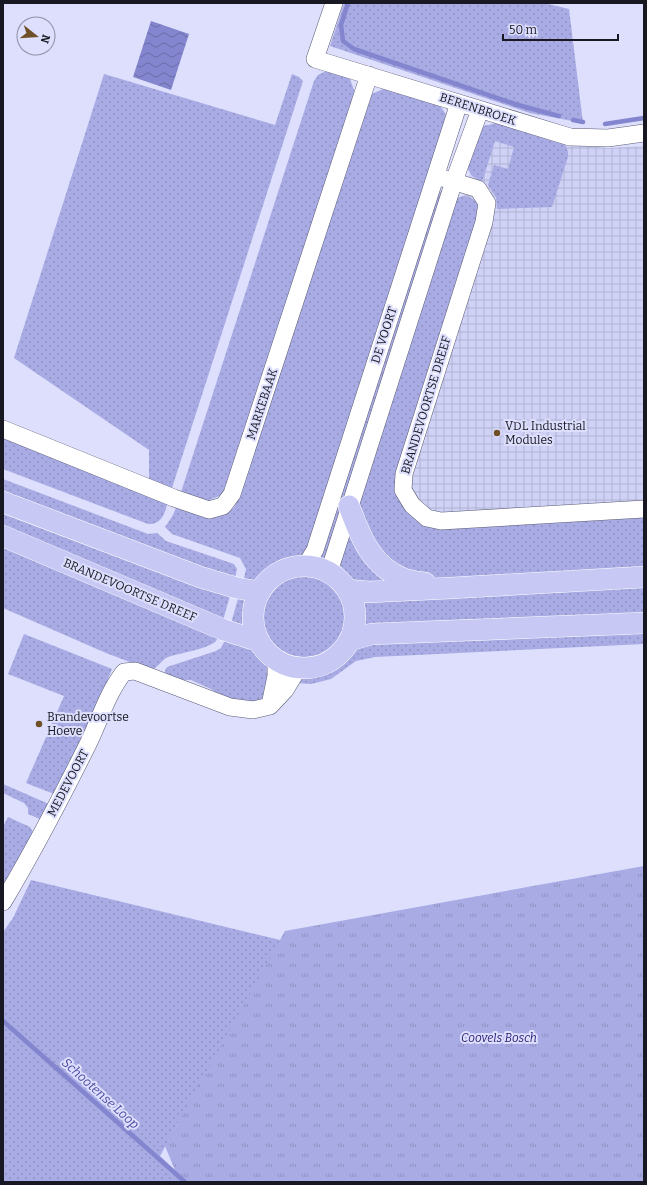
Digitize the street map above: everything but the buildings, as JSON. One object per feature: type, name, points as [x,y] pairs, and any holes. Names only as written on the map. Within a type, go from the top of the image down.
[{"type":"main road","points":[[3,502],[200,577],[237,588],[260,592]]},
{"type":"main road","points":[[350,506],[367,550],[383,566],[403,579],[451,588]]},
{"type":"main road","name":"BRANDEVOORTSE DREEF","points":[[3,536],[224,630],[259,641]]},
{"type":"main road","points":[[306,565],[329,572],[340,580],[348,590],[353,602],[355,615],[354,628],[350,640],[341,652],[329,661],[316,667],[301,668],[276,659],[266,651],[259,641],[254,629],[253,616],[255,604],[260,592],[267,581],[278,573],[290,568],[306,565]]},
{"type":"main road","points":[[348,590],[369,592],[644,577]]},
{"type":"main road","points":[[350,640],[372,634],[644,622]]},
{"type":"street","name":"BERENBROEK","points":[[334,3],[315,59],[570,137],[608,138],[644,133]]},
{"type":"street","name":"MARKEBAAK","points":[[3,429],[209,510],[223,506],[232,494],[369,75]]},
{"type":"street","name":"DE VOORT","points":[[306,565],[315,550],[459,103]]},
{"type":"street","name":"DE VOORT","points":[[329,572],[454,181],[480,110]]},
{"type":"street","name":"BRANDEVOORTSE DREEF","points":[[436,176],[478,190],[487,203],[484,222],[404,474],[403,490],[412,505],[427,518],[441,521],[644,510]]},
{"type":"street","points":[[270,706],[276,676],[276,659]]},
{"type":"street","points":[[270,706],[285,690],[296,672],[301,668]]},
{"type":"street","name":"MEDEVOORT","points":[[3,902],[22,871],[87,747],[114,685],[124,672],[135,671],[230,707],[253,710],[270,706]]},
{"type":"shaded area","points":[[496,122],[564,143],[608,148],[644,146],[644,549],[438,561],[372,495],[484,128]]},
{"type":"green space","points":[[344,3],[544,3],[569,9],[583,123],[530,113],[330,46]]},
{"type":"green space","points":[[328,70],[346,71],[355,93],[224,494],[205,502],[181,492],[314,81],[318,75]]},
{"type":"green space","points":[[104,74],[275,125],[292,74],[299,77],[303,81],[172,488],[149,479],[149,450],[14,358]]},
{"type":"green space","points":[[390,86],[439,104],[447,116],[315,540],[302,557],[277,567],[254,582],[243,583],[246,569],[240,558],[172,534],[165,527],[173,515],[177,505],[207,516],[222,515],[229,512],[235,506],[367,104],[372,94]]},
{"type":"green space","points":[[498,123],[565,144],[568,157],[552,207],[497,209],[496,197],[488,185],[494,165],[508,169],[514,147],[495,141],[482,182],[472,176],[466,166],[483,126]]},
{"type":"green space","points":[[443,189],[327,564],[318,561],[438,194]]},
{"type":"green space","points":[[463,196],[470,197],[476,202],[479,212],[402,466],[415,516],[644,516],[644,568],[434,580],[415,577],[383,559],[360,513],[359,501],[457,198]]},
{"type":"green space","points":[[3,436],[168,501],[164,514],[157,523],[148,524],[3,469]]},
{"type":"green space","points":[[3,479],[148,534],[157,533],[166,541],[234,564],[237,569],[234,583],[3,498]]},
{"type":"green space","points":[[3,507],[231,592],[222,624],[3,532]]},
{"type":"green space","points":[[350,524],[405,585],[348,580],[340,564]]},
{"type":"green space","points":[[3,540],[219,633],[217,639],[212,644],[207,646],[168,657],[156,668],[151,670],[106,653],[3,608]]},
{"type":"green space","points":[[305,576],[321,579],[335,588],[344,602],[347,618],[344,634],[335,648],[321,657],[305,660],[289,657],[275,648],[266,634],[263,618],[266,602],[275,588],[289,579]]},
{"type":"green space","points":[[644,582],[644,613],[361,630],[362,610],[360,599]]},
{"type":"green space","points":[[239,595],[249,598],[245,615],[247,629],[230,627]]},
{"type":"green space","points":[[644,630],[644,644],[375,657],[356,661],[331,679],[311,684],[297,683],[305,677],[332,668],[364,642]]},
{"type":"green space","points":[[24,634],[112,669],[82,745],[54,794],[26,783],[64,696],[8,674]]},
{"type":"green space","points":[[227,636],[257,651],[271,668],[264,699],[259,704],[225,699],[211,689],[191,680],[175,680],[166,676],[165,671],[167,667],[216,651],[221,648]]},
{"type":"green space","points":[[3,784],[49,804],[42,820],[28,814],[28,808],[24,803],[3,793]]},
{"type":"green space","points":[[8,817],[30,827],[33,832],[3,890],[3,827]]},
{"type":"green space","name":"Coovels Bosch","points":[[644,866],[644,1182],[180,1182],[165,1146],[285,931]]},
{"type":"green space","points":[[31,880],[301,945],[179,1121],[160,1156],[188,1182],[3,1182],[3,932],[13,918]]},
{"type":"water","points":[[151,21],[189,34],[171,90],[133,77]]},
{"type":"waterway","points":[[348,3],[341,25],[343,41],[354,49],[518,105],[559,116]]},
{"type":"waterway","points":[[605,124],[644,118]]},
{"type":"waterway","points":[[573,120],[583,122]]},
{"type":"waterway","name":"Schootense Loop","points":[[3,1021],[185,1182]]},
{"type":"place","name":"VDL Industrial Modules","points":[[497,433]]},
{"type":"place","name":"Brandevoortse Hoeve","points":[[39,724]]}]
